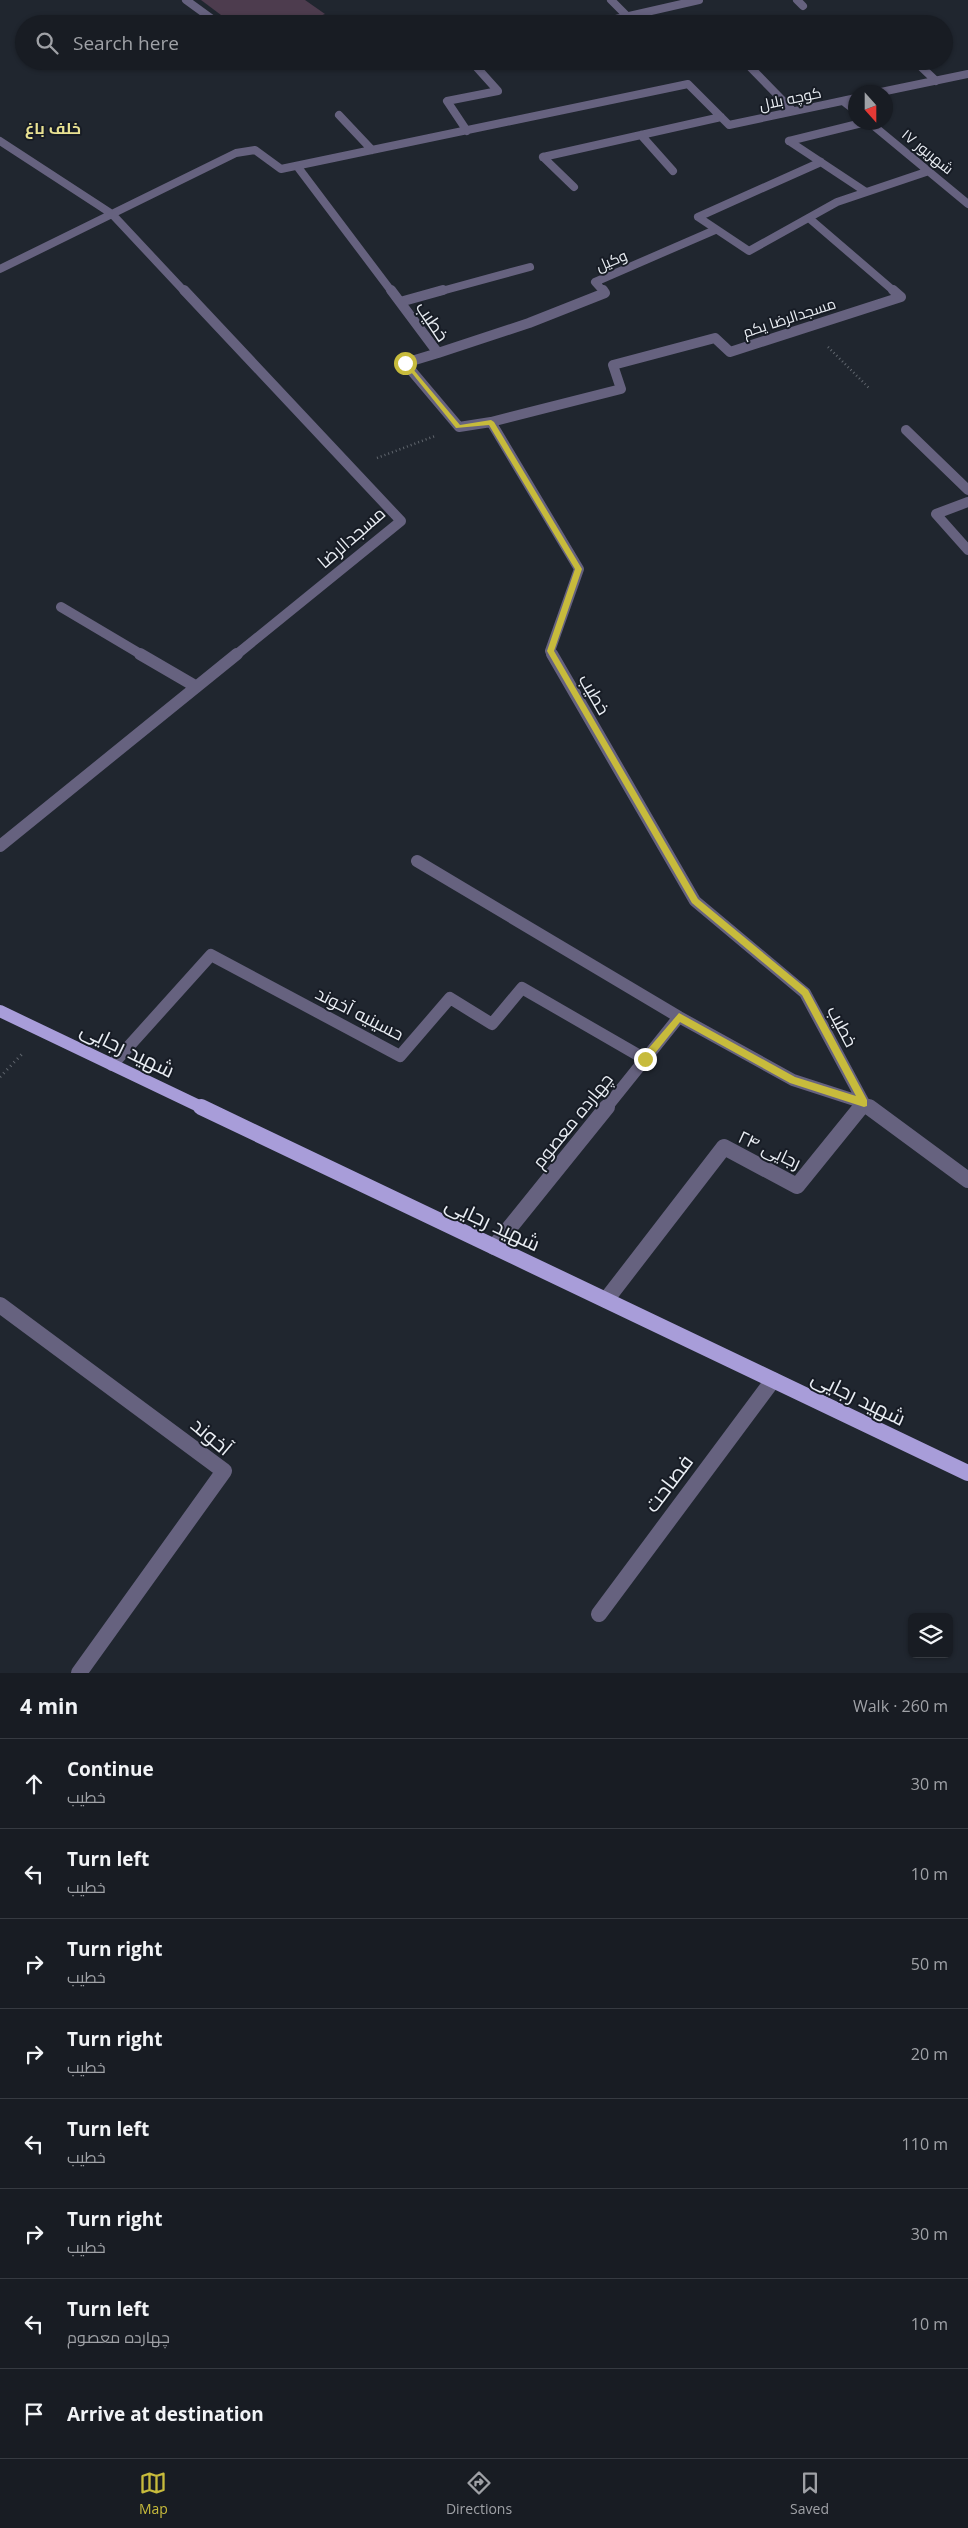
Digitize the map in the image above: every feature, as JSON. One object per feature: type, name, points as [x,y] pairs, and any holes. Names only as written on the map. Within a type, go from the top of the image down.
[{"type":"main road","name":"شهید رجایی","points":[[0,1011],[968,1473]]},
{"type":"street","points":[[186,0],[207,15]]},
{"type":"street","points":[[611,0],[626,15],[699,0]]},
{"type":"street","points":[[797,0],[803,6]]},
{"type":"street","points":[[467,130],[447,101],[498,90],[479,70]]},
{"type":"street","points":[[753,70],[793,112]]},
{"type":"street","points":[[925,70],[936,80]]},
{"type":"street","points":[[893,89],[968,74]]},
{"type":"street","points":[[0,269],[236,153],[255,150],[281,170],[688,84],[721,117]]},
{"type":"street","name":"کوچه بلال","points":[[721,117],[729,125],[848,100]]},
{"type":"street","points":[[843,101],[848,105]]},
{"type":"street","points":[[339,115],[372,150]]},
{"type":"street","points":[[574,187],[543,157],[721,117]]},
{"type":"street","points":[[848,127],[789,141],[866,192]]},
{"type":"street","name":"۱۷ شهریور","points":[[877,130],[966,199]]},
{"type":"street","points":[[641,135],[673,171]]},
{"type":"street","name":"مسجدالرضا","points":[[0,142],[112,214],[401,521],[195,686],[0,846]]},
{"type":"street","points":[[820,162],[698,217],[749,251],[810,219],[837,202],[929,171]]},
{"type":"street","name":"خطیب","points":[[297,166],[438,353],[405,363],[458,427]]},
{"type":"street","name":"مسجدالرضا یکم","points":[[491,422],[621,389],[613,365],[715,338],[730,352],[900,297],[810,219]]},
{"type":"street","name":"وکیل","points":[[438,353],[529,324],[605,293],[595,282],[715,230]]},
{"type":"street","points":[[400,302],[530,267]]},
{"type":"street","points":[[458,427],[491,422]]},
{"type":"street","name":"خطیب","points":[[491,422],[579,569],[550,651],[695,901],[805,993],[864,1103]]},
{"type":"street","points":[[906,430],[968,490]]},
{"type":"street","points":[[968,502],[936,514],[968,550]]},
{"type":"street","points":[[61,607],[195,686]]},
{"type":"street","points":[[417,861],[679,1017],[793,1080],[864,1103],[968,1180]]},
{"type":"street","name":"حسینیه آخوند","points":[[112,1065],[211,955],[400,1056],[450,998],[492,1024],[522,988],[645,1059]]},
{"type":"street","name":"چهارده معصوم","points":[[494,1247],[679,1017]]},
{"type":"street","name":"رجایی ۲۴","points":[[606,1300],[724,1147],[797,1186],[864,1103]]},
{"type":"street","name":"آخوند","points":[[0,1305],[224,1471],[79,1673]]},
{"type":"street","name":"فصاحت","points":[[599,1614],[773,1380]]},
{"type":"path","points":[[808,327],[870,389]]},
{"type":"path","points":[[351,468],[458,427]]},
{"type":"path","points":[[0,1077],[43,1032]]},
{"type":"shaded area","points":[[201,0],[305,0],[325,14],[322,15],[221,15]]},
{"type":"district","name":"خلف باغ","points":[[53,128]]},
{"type":"route","points":[[405,363],[458,427],[491,422],[579,569],[550,651],[695,901],[805,993],[864,1103],[793,1080],[679,1017],[645,1059]]}]
